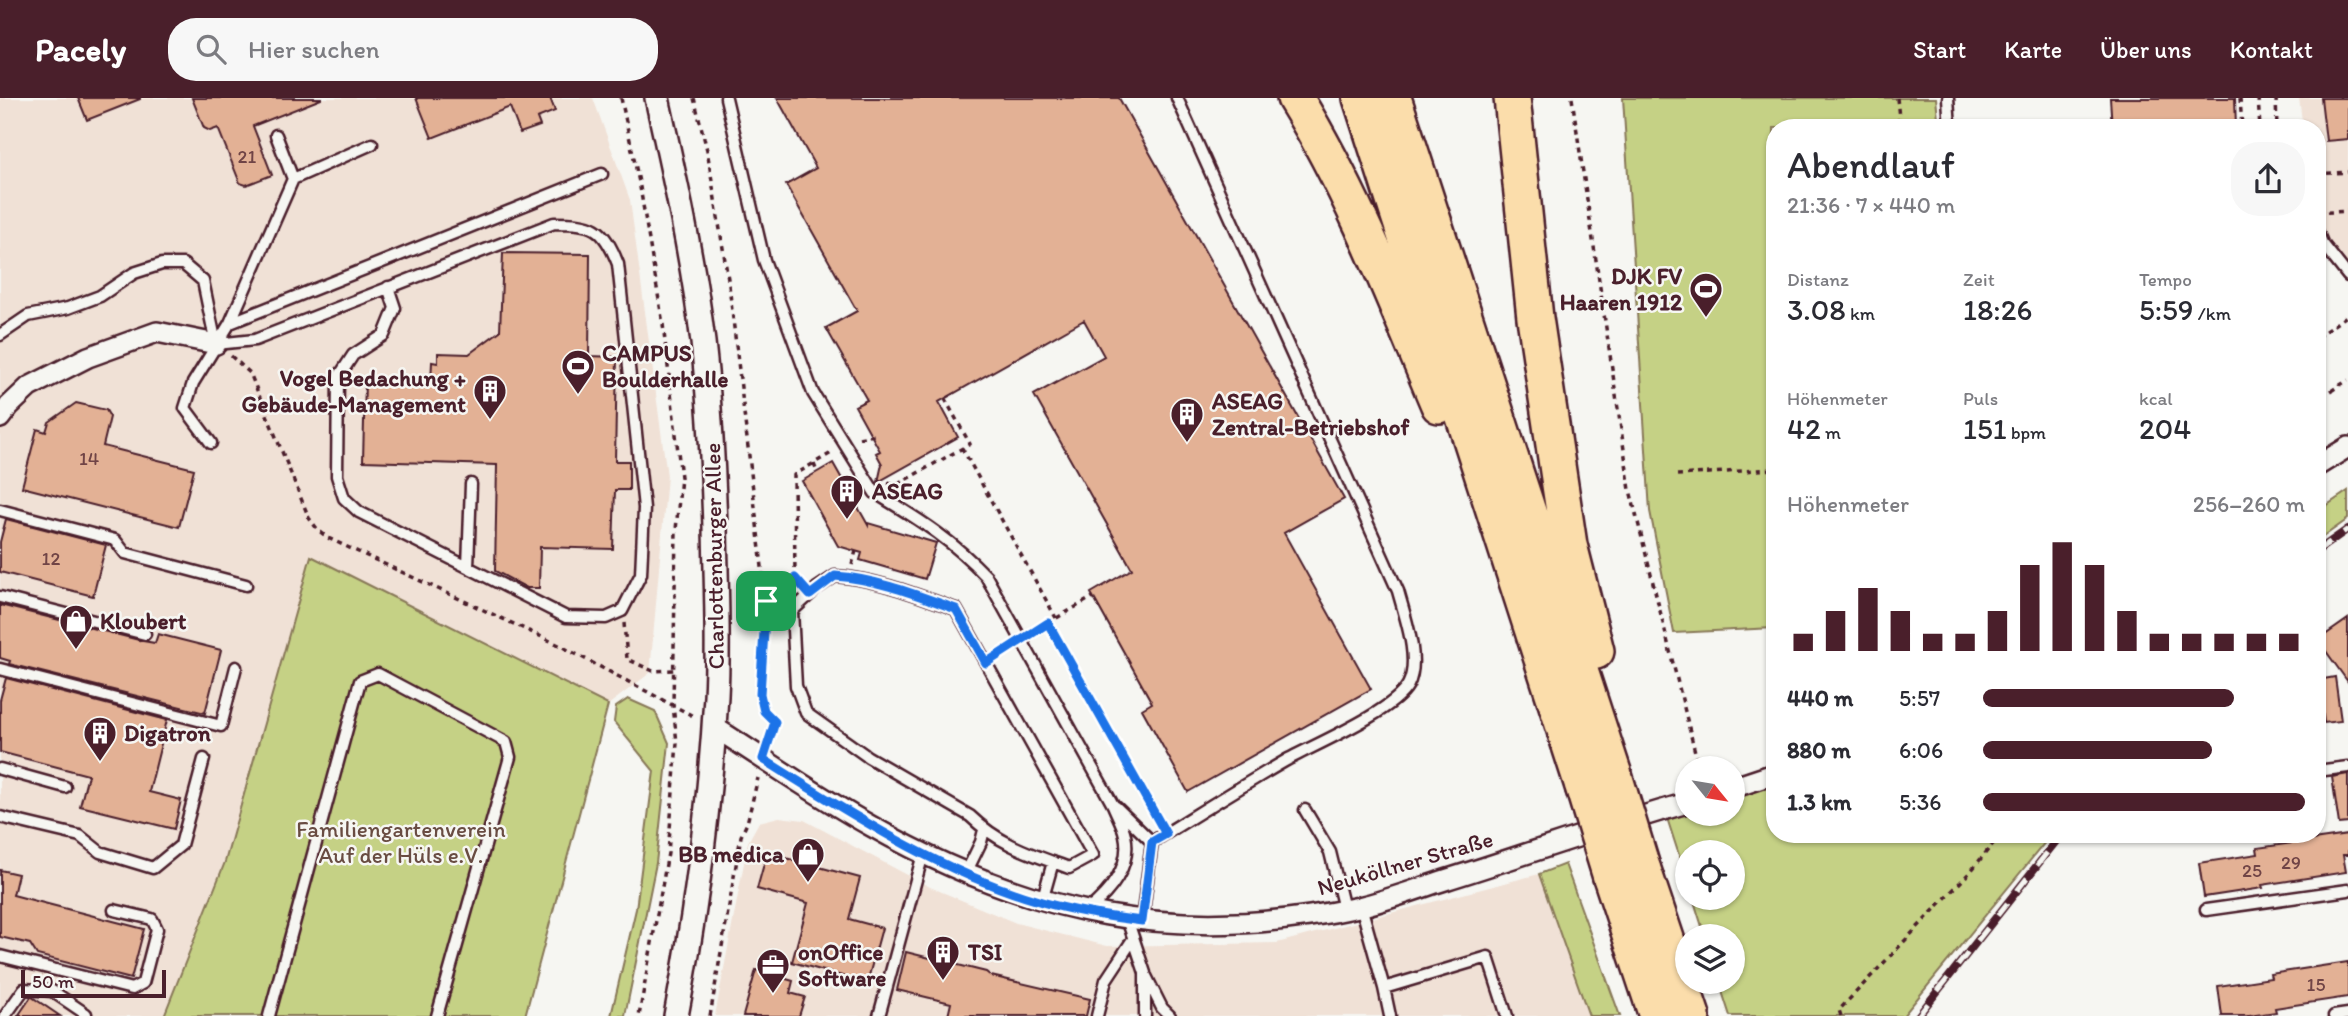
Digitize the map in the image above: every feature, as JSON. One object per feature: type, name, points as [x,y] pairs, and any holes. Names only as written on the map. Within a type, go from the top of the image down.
[{"type":"highway","points":[[1295,98],[1314,129],[1369,239],[1443,413],[1499,524]]},
{"type":"highway","points":[[1361,98],[1499,524],[1599,781]]},
{"type":"highway","points":[[1394,98],[1627,872],[1657,1016]]},
{"type":"highway","points":[[1512,98],[1535,318],[1569,545],[1596,650],[1599,781]]},
{"type":"highway","points":[[1627,872],[1692,1016]]},
{"type":"street","name":"Charlottenburger Allee","points":[[657,98],[688,243],[703,342],[712,438],[716,599],[714,727],[708,806],[689,948],[676,1016]]},
{"type":"street","points":[[0,418],[29,387],[88,357],[157,332],[216,344]]},
{"type":"street","points":[[2326,460],[2348,447]]},
{"type":"street","name":"Neuköllner Straße","points":[[714,727],[870,825],[923,854],[1042,901],[1134,926],[1300,918],[1353,908],[1675,807]]},
{"type":"street","points":[[1745,784],[1766,777]]},
{"type":"lane","points":[[726,98],[764,260],[813,393],[879,495],[962,551],[986,576],[1113,805],[1125,836],[1126,859],[1106,895],[1086,911]]},
{"type":"lane","points":[[1097,1016],[1106,980],[1134,926],[1152,842],[1284,762],[1387,706],[1407,686],[1414,667],[1398,591],[1177,98]]},
{"type":"lane","points":[[1948,98],[1949,119]]},
{"type":"lane","points":[[276,135],[293,178]]},
{"type":"lane","points":[[211,443],[185,408],[193,383],[230,323],[293,178],[372,144]]},
{"type":"lane","points":[[230,323],[602,174]]},
{"type":"lane","points":[[216,344],[255,340],[388,287],[554,223],[578,223],[595,228],[610,243],[618,264],[644,508],[641,574],[622,611],[606,618],[566,617],[359,512],[344,498],[337,476],[338,379],[353,355],[384,335],[395,309],[388,287]]},
{"type":"lane","points":[[2326,248],[2348,276]]},
{"type":"lane","points":[[0,335],[28,316],[68,309],[100,296],[134,273],[162,264],[183,264],[203,281],[216,344]]},
{"type":"lane","points":[[468,568],[471,484]]},
{"type":"lane","points":[[0,510],[115,540],[125,553],[246,585]]},
{"type":"lane","points":[[835,576],[856,578],[956,609],[986,663],[1093,855],[1069,868],[1008,845],[984,830],[970,816],[868,757],[806,713],[796,686],[792,611],[835,576]]},
{"type":"lane","points":[[0,597],[145,634]]},
{"type":"lane","points":[[0,669],[221,726],[236,667]]},
{"type":"lane","points":[[269,1016],[360,681],[379,674],[506,742],[510,757],[437,1016]]},
{"type":"lane","points":[[0,817],[80,835],[100,852],[153,867],[181,845],[204,759]]},
{"type":"lane","points":[[2326,770],[2348,767]]},
{"type":"lane","points":[[0,769],[65,787]]},
{"type":"lane","points":[[1113,805],[1152,842]]},
{"type":"lane","points":[[1305,810],[1330,852],[1384,988],[1390,1016]]},
{"type":"lane","points":[[966,873],[984,830]]},
{"type":"lane","points":[[879,1016],[923,854]]},
{"type":"lane","points":[[1042,901],[1053,862]]},
{"type":"lane","points":[[2206,910],[2348,890]]},
{"type":"lane","points":[[0,956],[132,989],[142,983],[157,929],[152,919],[114,910]]},
{"type":"lane","points":[[1134,926],[1145,973],[1170,1016]]},
{"type":"lane","points":[[1384,988],[1488,957],[1507,1016]]},
{"type":"lane","points":[[1144,1016],[1145,973]]},
{"type":"lane","points":[[5,1016],[24,989],[52,991],[86,1014]]},
{"type":"lane","points":[[2334,1016],[2348,1014]]},
{"type":"path","points":[[621,98],[640,187],[663,324],[681,477],[676,530],[673,705],[677,743],[668,853],[639,1016]]},
{"type":"path","points":[[694,98],[707,150],[729,285],[766,601],[760,694],[764,711],[775,722],[741,836],[710,1016]]},
{"type":"path","points":[[1572,98],[1630,490],[1696,756]]},
{"type":"path","points":[[1897,98],[1898,119]]},
{"type":"path","points":[[2240,98],[2241,119]]},
{"type":"path","points":[[2259,98],[2260,119]]},
{"type":"path","points":[[2276,98],[2277,119]]},
{"type":"path","points":[[2326,173],[2348,172]]},
{"type":"path","points":[[2326,213],[2348,211]]},
{"type":"path","points":[[2326,330],[2348,315]]},
{"type":"path","points":[[2343,318],[2348,323]]},
{"type":"path","points":[[2330,391],[2348,380]]},
{"type":"path","points":[[886,482],[896,485],[970,444],[945,399]]},
{"type":"path","points":[[810,595],[795,578],[794,475],[846,444],[874,435]]},
{"type":"path","points":[[962,448],[1056,618]]},
{"type":"path","points":[[814,464],[817,472]]},
{"type":"path","points":[[1677,475],[1766,469]]},
{"type":"path","points":[[766,601],[795,578]]},
{"type":"path","points":[[986,663],[1093,597]]},
{"type":"path","points":[[1048,623],[1166,834]]},
{"type":"path","points":[[626,644],[627,659],[653,671],[674,670]]},
{"type":"path","points":[[1841,1016],[1839,1010],[1971,871],[1994,843]]},
{"type":"shaded area","points":[[0,98],[593,98],[630,200],[667,476],[650,673],[608,705],[311,557],[225,862],[164,1016],[0,1016]]},
{"type":"shaded area","points":[[2299,98],[2348,98],[2348,286],[2326,257],[2326,119],[2302,119]]},
{"type":"shaded area","points":[[779,817],[804,820],[930,887],[1016,923],[1107,946],[1277,943],[1539,874],[1589,1016],[715,1016],[748,842],[759,822]]},
{"type":"green space","name":"DJK FV Haaren 1912","points":[[1623,98],[1936,98],[1938,119],[1766,119],[1766,628],[1674,633],[1650,511]]},
{"type":"green space","points":[[2348,491],[2348,519],[2326,535],[2326,506]]},
{"type":"green space","name":"Familiengartenverein Auf der Hüls e.V.","points":[[311,556],[608,705],[525,1016],[164,1016],[225,862]]},
{"type":"green space","points":[[628,699],[655,711],[669,743],[656,863],[625,1016],[611,1016],[636,909],[654,771],[614,722],[616,707]]},
{"type":"green space","points":[[1766,785],[1766,843],[2044,843],[1903,1016],[1730,1016],[1723,994],[1745,994],[1745,924],[1701,924],[1697,910],[1745,910],[1745,840],[1675,840],[1675,843],[1667,818],[1675,816],[1675,826],[1745,826],[1745,792]]},
{"type":"green space","points":[[1565,864],[1620,1016],[1589,1016],[1539,874]]},
{"type":"building","points":[[78,98],[140,98],[140,99],[87,120]]},
{"type":"building","points":[[192,98],[321,99],[253,126],[272,175],[246,185],[240,183],[218,128],[210,131],[204,128]]},
{"type":"building","points":[[416,98],[550,98],[555,111],[537,118],[540,126],[520,133],[510,107],[432,138]]},
{"type":"building","name":"ASEAG Zentral-Betriebshof","points":[[777,98],[1119,98],[1344,499],[1284,533],[1371,689],[1188,792],[1142,709],[1152,703],[1091,593],[1132,569],[1034,395],[1104,356],[1084,320],[939,402],[958,437],[878,482],[882,464],[876,453],[880,451],[855,406],[867,400],[826,328],[857,311],[786,185],[816,168]]},
{"type":"building","points":[[2110,98],[2235,98],[2236,119],[2111,119]]},
{"type":"building","points":[[2321,98],[2348,98],[2348,139],[2326,141],[2326,119],[2323,119]]},
{"type":"building","name":"Vogel Bedachung + Gebäude-Management","points":[[503,253],[590,254],[589,356],[617,357],[615,461],[629,461],[629,490],[615,490],[613,549],[540,547],[539,588],[527,588],[495,571],[497,465],[363,461],[365,381],[431,382],[432,362],[438,363],[438,353],[469,354],[500,331]]},
{"type":"building","points":[[76,403],[106,410],[110,417],[103,446],[194,469],[179,527],[22,487],[37,429],[46,432],[49,422]]},
{"type":"building","name":"ASEAG","points":[[833,463],[868,525],[936,543],[925,579],[860,560],[862,553],[838,546],[802,481]]},
{"type":"building","points":[[6,519],[106,545],[93,596],[0,572],[0,542]]},
{"type":"building","name":"Kloubert","points":[[0,605],[143,641],[155,643],[158,634],[221,650],[205,713],[9,664],[10,661],[0,658]]},
{"type":"building","points":[[2348,619],[2348,682],[2326,651],[2326,634]]},
{"type":"building","points":[[2335,677],[2341,721],[2326,723],[2326,679]]},
{"type":"building","name":"Digatron","points":[[6,678],[167,720],[149,792],[181,800],[174,829],[80,806],[88,775],[0,752],[0,700]]},
{"type":"building","points":[[2348,774],[2348,823],[2339,824],[2332,777]]},
{"type":"building","points":[[2348,835],[2348,855],[2343,855],[2346,872],[2204,897],[2199,863],[2258,854],[2257,848],[2292,843],[2326,843],[2326,838]]},
{"type":"building","points":[[767,853],[860,878],[849,919],[882,928],[867,983],[792,962],[808,903],[757,889]]},
{"type":"building","points":[[0,870],[18,874],[13,895],[144,929],[131,979],[37,955],[30,944],[0,937]]},
{"type":"building","points":[[906,952],[986,972],[991,976],[1090,999],[1086,1016],[948,1016],[951,1003],[897,990]]},
{"type":"building","points":[[2348,962],[2348,997],[2275,1008],[2276,1012],[2222,1016],[2218,986],[2271,978],[2270,974]]},
{"type":"building","name":"onOffice Software","points":[[756,970],[793,981],[790,993],[805,997],[799,1016],[743,1016]]},
{"type":"building","points":[[32,997],[60,1016],[18,1016]]},
{"type":"railway","points":[[2326,545],[2348,529]]},
{"type":"railway","points":[[1918,1016],[2055,843]]},
{"type":"place","name":"DJK FV Haaren 1912","points":[[1706,319]]},
{"type":"place","name":"CAMPUS Boulderhalle","points":[[578,396]]},
{"type":"place","name":"Vogel Bedachung + Gebäude-Management","points":[[490,421]]},
{"type":"place","name":"ASEAG Zentral-Betriebshof","points":[[1187,444]]},
{"type":"place","name":"ASEAG","points":[[847,521]]},
{"type":"place","name":"Kloubert","points":[[76,651]]},
{"type":"place","name":"Digatron","points":[[100,763]]},
{"type":"place","name":"BB medica","points":[[808,884]]},
{"type":"place","name":"TSI","points":[[943,982]]},
{"type":"place","name":"onOffice Software","points":[[773,995]]},
{"type":"route","points":[[835,576],[856,578],[907,592],[956,609],[986,663],[1048,623],[1166,834],[1152,842],[1142,921],[1042,901],[966,873],[923,854],[870,825],[763,759],[775,722],[764,711],[760,694],[766,601],[795,578],[810,595],[835,576]]}]
